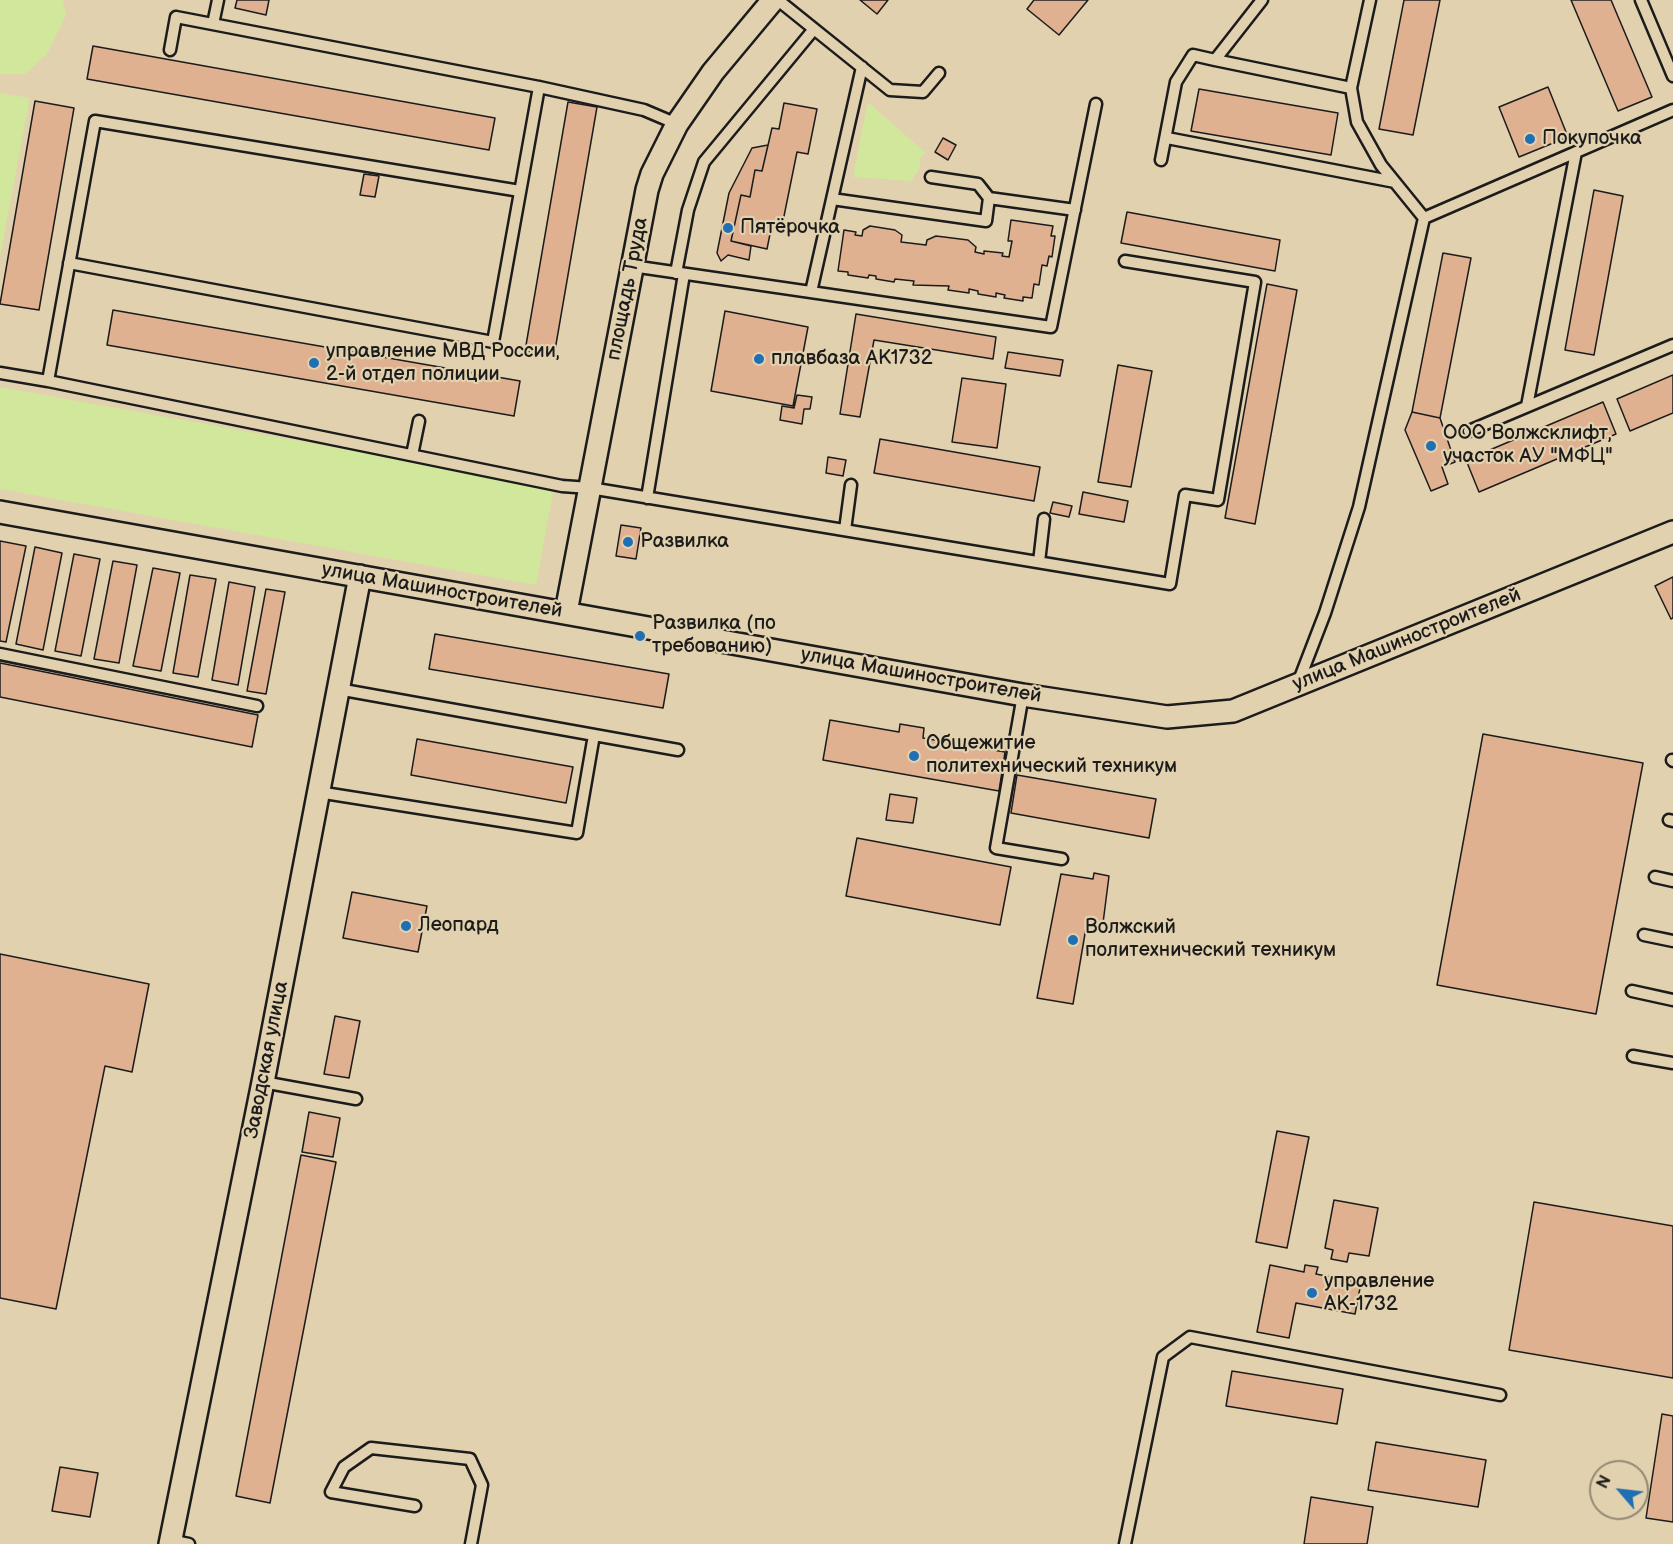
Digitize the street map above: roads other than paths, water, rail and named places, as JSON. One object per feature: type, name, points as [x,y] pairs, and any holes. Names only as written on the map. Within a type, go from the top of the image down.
[{"type":"street","name":"площадь Труда","points":[[566,612],[647,190],[662,152],[677,124],[713,72],[772,0]]},
{"type":"street","name":"улица Машиностроителей","points":[[0,512],[1023,695],[1167,717],[1233,711],[1673,532]]},
{"type":"street","name":"Заводская улица","points":[[176,1543],[360,576]]},
{"type":"lane","points":[[213,24],[218,0]]},
{"type":"lane","points":[[778,0],[890,90],[923,92],[939,73]]},
{"type":"lane","points":[[1215,60],[1262,0]]},
{"type":"lane","points":[[1370,0],[1351,88],[1357,122],[1381,165],[1424,218]]},
{"type":"lane","points":[[1641,0],[1673,76]]},
{"type":"lane","points":[[170,50],[176,17],[539,87],[644,110],[677,124]]},
{"type":"lane","points":[[647,498],[688,210],[705,162],[814,29]]},
{"type":"lane","points":[[1161,160],[1176,82],[1192,55],[1351,88]]},
{"type":"lane","points":[[811,292],[862,67]]},
{"type":"lane","points":[[69,263],[493,342],[539,87]]},
{"type":"lane","points":[[632,267],[1051,327],[1096,104]]},
{"type":"lane","points":[[1424,218],[1673,110]]},
{"type":"lane","points":[[48,381],[95,121],[520,192]]},
{"type":"lane","points":[[1167,138],[1395,182]]},
{"type":"lane","points":[[1527,406],[1576,152]]},
{"type":"lane","points":[[931,177],[978,184],[989,198],[1075,210]]},
{"type":"lane","points":[[832,199],[986,221],[989,198]]},
{"type":"lane","points":[[1297,685],[1325,613],[1359,507],[1424,218]]},
{"type":"lane","points":[[0,373],[562,486],[590,488],[1170,584],[1185,495],[1218,500],[1255,282],[1125,261]]},
{"type":"lane","points":[[1468,431],[1673,345]]},
{"type":"lane","points":[[412,455],[419,421]]},
{"type":"lane","points":[[845,530],[851,485]]},
{"type":"lane","points":[[1039,562],[1044,519]]},
{"type":"lane","points":[[0,654],[257,706]]},
{"type":"lane","points":[[338,689],[678,750]]},
{"type":"lane","points":[[1023,695],[996,848],[1062,859]]},
{"type":"lane","points":[[318,792],[577,833],[594,735]]},
{"type":"lane","points":[[1655,878],[1673,881]]},
{"type":"lane","points":[[1644,935],[1673,941]]},
{"type":"lane","points":[[1632,991],[1673,999]]},
{"type":"lane","points":[[1633,1056],[1673,1063]]},
{"type":"lane","points":[[263,1082],[356,1099]]},
{"type":"lane","points":[[1125,1544],[1163,1357],[1190,1337],[1500,1395]]},
{"type":"lane","points":[[415,1506],[331,1491],[344,1467],[371,1448],[470,1459],[482,1485],[471,1544]]},
{"type":"place","name":"Покупочка","points":[[1530,139]]},
{"type":"place","name":"Пятёрочка","points":[[728,228]]},
{"type":"place","name":"плавбаза АК1732","points":[[759,359]]},
{"type":"place","name":"управление МВД России, 2-й отдел полиции","points":[[314,363]]},
{"type":"place","name":"ООО Волжсклифт, участок АУ \"МФЦ\"","points":[[1431,446]]},
{"type":"place","name":"Развилка","points":[[628,542]]},
{"type":"place","name":"Развилка (по требованию)","points":[[640,636]]},
{"type":"place","name":"Общежитие политехнический техникум","points":[[914,756]]},
{"type":"place","name":"Леопард","points":[[406,926]]},
{"type":"place","name":"Волжский политехнический техникум","points":[[1073,940]]},
{"type":"place","name":"управление AK-1732","points":[[1312,1293]]}]
